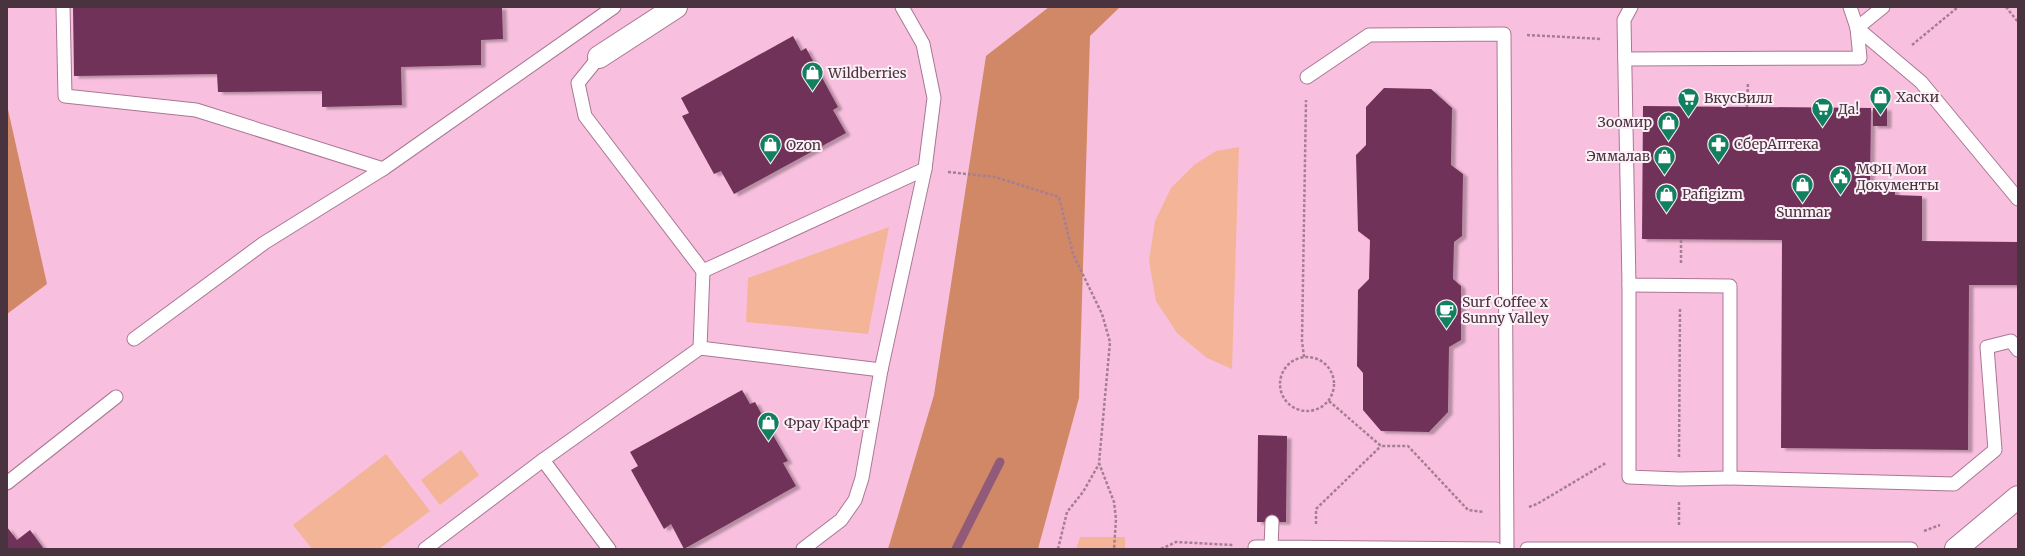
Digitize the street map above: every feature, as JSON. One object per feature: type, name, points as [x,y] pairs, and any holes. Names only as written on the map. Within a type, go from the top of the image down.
[{"type":"street","points":[[599,57],[676,7]]},
{"type":"street","points":[[1956,549],[2018,497]]},
{"type":"lane","points":[[63,7],[65,96],[196,110],[383,169]]},
{"type":"lane","points":[[134,339],[264,243],[383,169],[614,7]]},
{"type":"lane","points":[[803,549],[841,520],[855,500],[862,478],[881,370],[925,169],[934,98],[923,44],[902,7]]},
{"type":"lane","points":[[1631,7],[1624,20],[1629,285],[1629,477],[1954,484],[1995,450],[1987,347],[2011,341],[2018,350]]},
{"type":"lane","points":[[1625,59],[1860,58],[1857,28],[1850,7]]},
{"type":"lane","points":[[1857,28],[1883,7]]},
{"type":"lane","points":[[1857,28],[1921,82],[2018,199]]},
{"type":"lane","points":[[1307,77],[1369,35],[1504,34],[1507,549]]},
{"type":"lane","points":[[599,57],[578,83],[585,116],[703,271],[700,348]]},
{"type":"lane","points":[[703,271],[925,169]]},
{"type":"lane","points":[[1629,285],[1730,286],[1730,478]]},
{"type":"lane","points":[[425,549],[543,460],[700,348],[881,370]]},
{"type":"lane","points":[[7,483],[116,397]]},
{"type":"lane","points":[[543,460],[609,549]]},
{"type":"lane","points":[[1271,547],[1272,522]]},
{"type":"lane","points":[[1255,547],[1496,549]]},
{"type":"lane","points":[[1527,549],[1911,549]]},
{"type":"path","points":[[2006,7],[2018,22]]},
{"type":"path","points":[[1504,34],[1624,40]]},
{"type":"path","points":[[1304,357],[1302,341],[1307,77]]},
{"type":"path","points":[[925,169],[995,177],[1059,197],[1073,254],[1102,314],[1110,342],[1099,463],[1083,492],[1067,512],[1058,549]]},
{"type":"path","points":[[1680,548],[1679,479],[1681,240]]},
{"type":"path","points":[[1304,357],[1314,358],[1324,363],[1331,371],[1334,381],[1334,392],[1329,401],[1321,408],[1310,412],[1290,406],[1283,398],[1280,388],[1281,377],[1286,367],[1294,361],[1304,357]]},
{"type":"path","points":[[1329,401],[1381,446],[1408,446],[1468,510],[1507,515],[1537,504],[1629,450]]},
{"type":"path","points":[[1315,547],[1316,509],[1381,446]]},
{"type":"path","points":[[1099,463],[1114,502],[1116,519],[1114,549]]},
{"type":"path","points":[[1918,530],[1925,531],[1945,523]]},
{"type":"path","points":[[1161,549],[1176,542],[1237,546],[1237,549]]},
{"type":"shaded area","points":[[1049,7],[1120,7],[1090,36],[1079,398],[1038,549],[888,549],[934,395],[986,56]]},
{"type":"shaded area","points":[[7,105],[47,284],[7,314]]},
{"type":"shaded area","points":[[1239,147],[1232,369],[1207,358],[1177,333],[1156,301],[1149,261],[1155,221],[1171,188],[1194,165],[1216,151]]},
{"type":"shaded area","points":[[889,227],[868,334],[746,322],[748,278]]},
{"type":"shaded area","points":[[461,450],[479,475],[440,505],[421,480]]},
{"type":"shaded area","points":[[386,454],[430,511],[379,549],[312,549],[293,525]]},
{"type":"shaded area","points":[[1080,537],[1125,537],[1125,549],[1076,549]]},
{"type":"building","points":[[73,7],[502,7],[503,39],[481,40],[481,65],[401,67],[402,105],[322,107],[322,91],[218,92],[217,74],[74,76]]},
{"type":"building","points":[[793,36],[801,51],[806,48],[838,107],[833,110],[846,133],[734,194],[721,171],[714,174],[682,116],[689,113],[681,98]]},
{"type":"building","points":[[1384,88],[1431,89],[1452,108],[1451,165],[1463,174],[1462,236],[1454,242],[1453,279],[1461,286],[1461,340],[1449,347],[1448,412],[1429,432],[1381,431],[1363,410],[1363,373],[1357,366],[1358,290],[1369,279],[1370,240],[1358,231],[1356,155],[1366,145],[1366,107]]},
{"type":"building","points":[[1643,106],[1871,108],[1870,189],[1895,189],[1895,195],[1922,196],[1922,241],[2018,242],[2018,285],[1969,285],[1968,450],[1781,448],[1782,240],[1642,239]]},
{"type":"building","name":"Хаски","points":[[1873,108],[1887,108],[1887,126],[1873,126]]},
{"type":"building","points":[[742,390],[750,404],[755,402],[788,461],[783,463],[796,486],[684,549],[671,524],[664,529],[631,470],[638,466],[630,452]]},
{"type":"building","points":[[1258,435],[1287,436],[1286,522],[1257,522]]},
{"type":"building","points":[[7,527],[17,540],[30,530],[44,549],[7,549]]},
{"type":"waterway","points":[[956,549],[1000,462]]},
{"type":"place","name":"Wildberries","points":[[813,92]]},
{"type":"place","name":"Хаски","points":[[1880,116]]},
{"type":"place","name":"ВкусВилл","points":[[1688,118]]},
{"type":"place","name":"Да!","points":[[1822,128]]},
{"type":"place","name":"Зоомир","points":[[1668,142]]},
{"type":"place","name":"Ozon","points":[[771,164]]},
{"type":"place","name":"СберАптека","points":[[1718,164]]},
{"type":"place","name":"Эммалав","points":[[1665,176]]},
{"type":"place","name":"МФЦ Мои Документы","points":[[1841,196]]},
{"type":"place","name":"Sunmar","points":[[1803,204]]},
{"type":"place","name":"Pafigizm","points":[[1666,214]]},
{"type":"place","name":"Surf Coffee x Sunny Valley","points":[[1447,330]]},
{"type":"place","name":"Фрау Крафт","points":[[768,442]]}]
